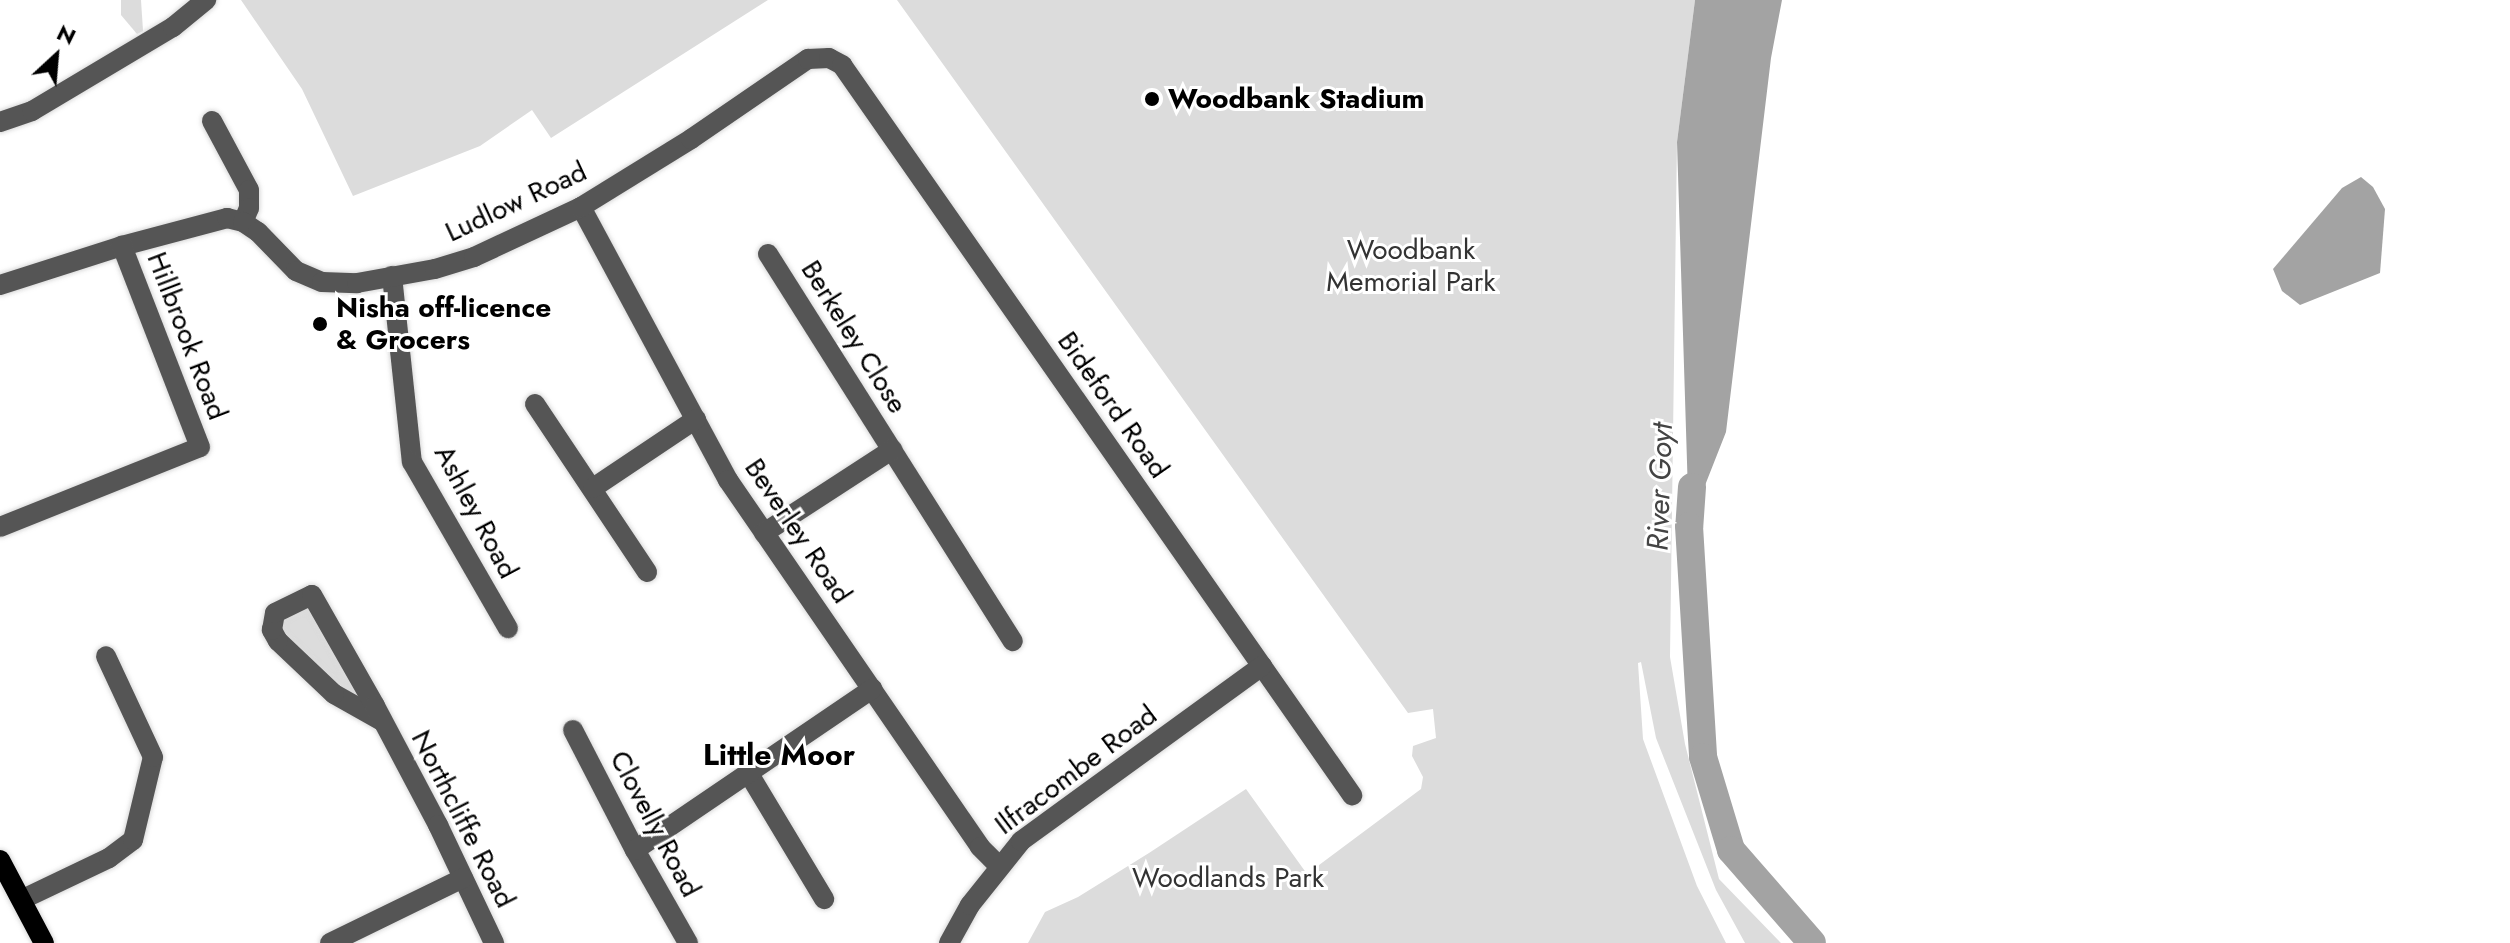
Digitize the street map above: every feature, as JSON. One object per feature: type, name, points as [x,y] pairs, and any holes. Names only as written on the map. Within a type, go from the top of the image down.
[{"type":"main road","points":[[0,860],[44,943]]},
{"type":"street","points":[[0,122],[32,111],[58,96],[173,27],[206,0]]},
{"type":"street","name":"Ludlow Road","points":[[243,222],[258,232],[281,259],[309,279],[357,283],[474,257],[581,207],[668,154],[808,59],[823,56]]},
{"type":"street","name":"Bideford Road","points":[[823,56],[842,65],[1352,795]]},
{"type":"street","points":[[0,285],[215,219],[243,222],[249,208],[249,190],[212,121]]},
{"type":"street","name":"Beverley Road","points":[[581,207],[728,480],[980,847],[999,866]]},
{"type":"street","name":"Hillbrook Road","points":[[0,527],[200,447],[122,246]]},
{"type":"street","name":"Berkeley Close","points":[[768,254],[1013,641]]},
{"type":"street","name":"Ashley Road","points":[[392,276],[412,462],[508,628]]},
{"type":"street","points":[[535,404],[647,572]]},
{"type":"street","points":[[593,488],[696,419]]},
{"type":"street","name":"Berkeley Close","points":[[764,533],[892,450]]},
{"type":"street","name":"Northcliffe Road","points":[[382,721],[334,694],[278,641],[272,630],[275,613],[312,595],[382,721],[494,943]]},
{"type":"street","points":[[23,899],[109,858],[133,840],[153,757],[106,656]]},
{"type":"street","name":"Ilfracombe Road","points":[[949,943],[970,905],[1021,841],[1262,666]]},
{"type":"street","points":[[635,850],[872,689]]},
{"type":"street","name":"Clovelly Road","points":[[573,730],[635,850],[688,943]]},
{"type":"street","points":[[749,774],[824,899]]},
{"type":"street","points":[[330,943],[463,878]]},
{"type":"green space","points":[[121,0],[141,0],[143,31],[137,34],[121,15]]},
{"type":"green space","points":[[241,0],[768,0],[551,138],[532,110],[480,146],[353,196],[302,89]]},
{"type":"green space","name":"Woodbank Memorial Park","points":[[897,0],[1695,0],[1677,142],[1670,657],[1685,744],[1719,879],[1781,943],[1745,943],[1716,890],[1656,738],[1641,662],[1638,663],[1643,739],[1697,886],[1726,943],[1028,943],[1045,912],[1078,897],[1246,789],[1307,874],[1421,789],[1423,777],[1412,756],[1413,746],[1436,738],[1433,709],[1408,713]]},
{"type":"green space","points":[[304,596],[375,706],[334,694],[272,619]]},
{"type":"shaded area","points":[[1695,0],[1782,0],[1771,58],[1726,432],[1689,526],[1677,142]]},
{"type":"shaded area","points":[[2361,177],[2373,187],[2385,209],[2380,273],[2300,305],[2282,291],[2273,269],[2342,188]]},
{"type":"waterway","name":"River Goyt","points":[[1692,487],[1689,526],[1703,757],[1731,850],[1812,943]]},
{"type":"place","name":"Woodbank Stadium","points":[[1152,99]]},
{"type":"place","name":"Nisha off-licence & Grocers","points":[[320,324]]},
{"type":"district","name":"Little Moor","points":[[779,755]]},
{"type":"park label","name":"Woodlands Park","points":[[1228,878]]}]
